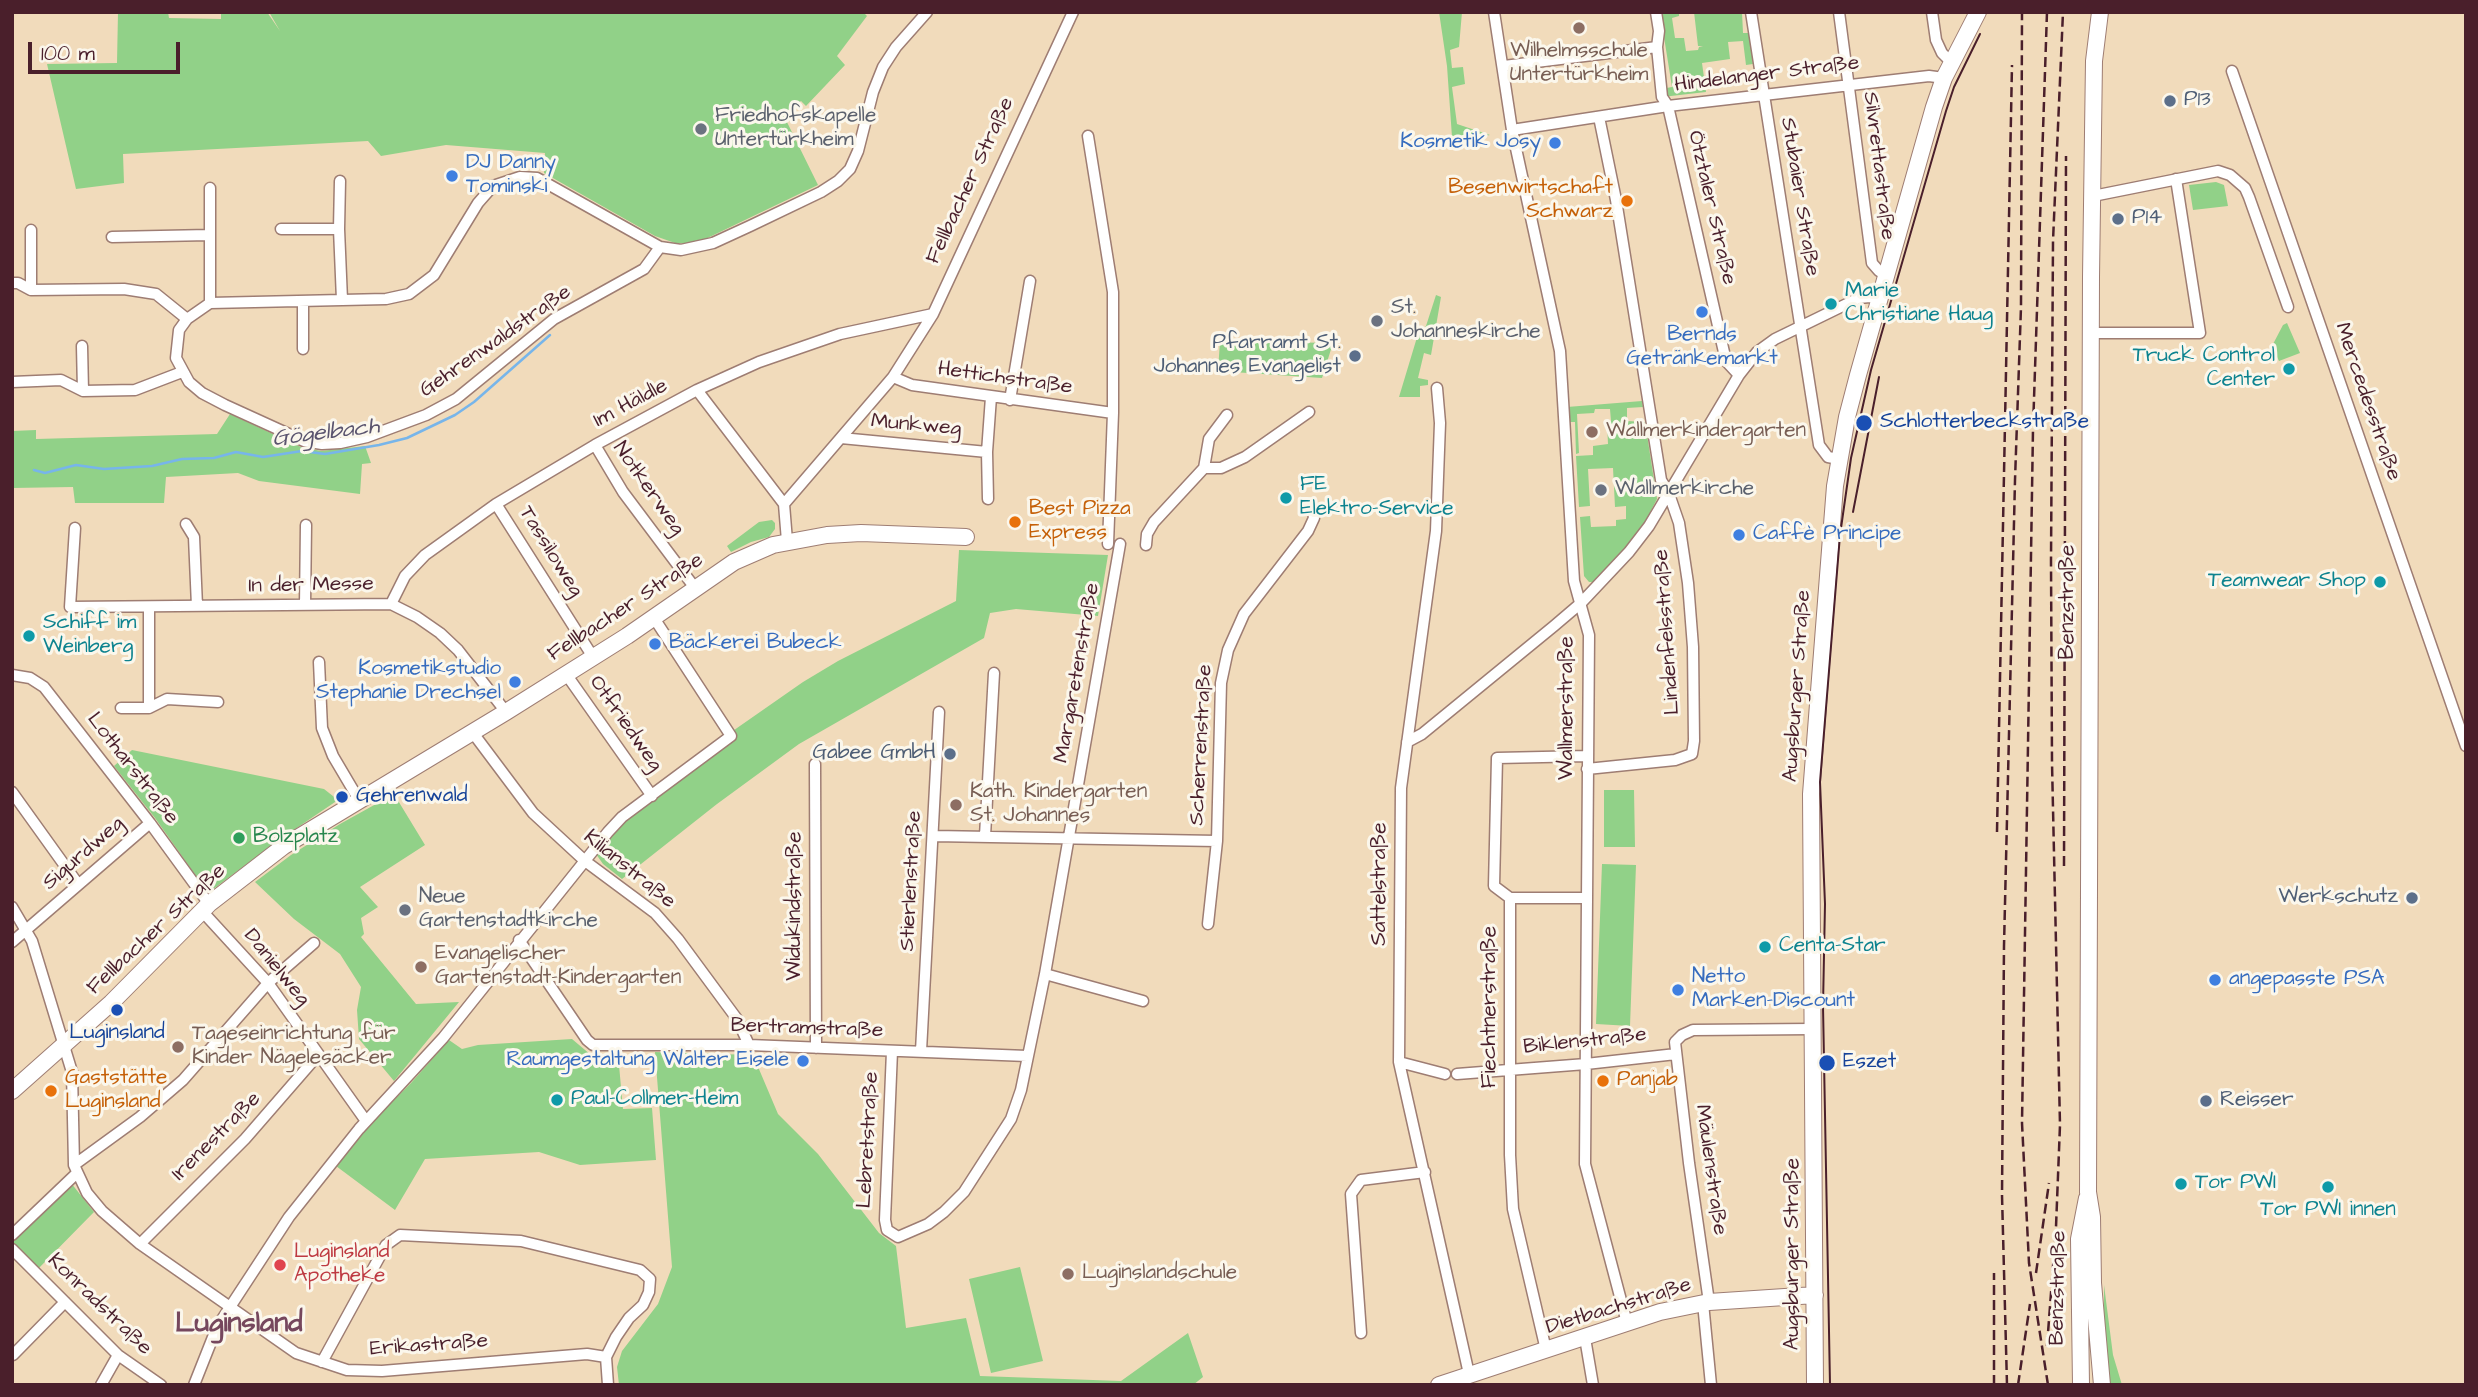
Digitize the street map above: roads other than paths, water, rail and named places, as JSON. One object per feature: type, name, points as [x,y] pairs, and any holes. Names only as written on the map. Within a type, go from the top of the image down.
[{"type":"main road","name":"Augsburger Straße","points":[[1815,1385],[1812,773],[1828,556],[1839,460],[1858,375],[1944,78],[1978,12]]},
{"type":"main road","name":"Benzstraße","points":[[2100,12],[2094,61],[2091,333],[2088,1192],[2092,1217],[2092,1275],[2102,1385]]},
{"type":"main road","name":"Fellbacher Straße","points":[[12,1091],[111,1003],[206,907],[284,846],[506,712],[754,552],[787,541],[861,533],[966,537]]},
{"type":"main road","name":"Benzstraße","points":[[2081,1385],[2079,1239],[2088,1192]]},
{"type":"main road","name":"Dietbachstraße","points":[[1439,1385],[1627,1323],[1706,1302],[1815,1295]]},
{"type":"street","points":[[12,382],[61,380],[83,391],[135,390],[182,372],[176,358],[179,330],[187,319],[210,303],[386,299],[409,293],[434,275],[478,204],[493,186],[520,177],[537,178],[660,247],[681,250],[713,243],[821,192],[850,169],[883,67],[896,47],[927,12]]},
{"type":"street","name":"Fellbacher Straße","points":[[784,503],[893,377],[933,314],[1073,12]]},
{"type":"street","name":"Wallmerstraße","points":[[1494,12],[1512,130],[1560,351],[1574,581],[1589,635],[1585,1164],[1627,1323]]},
{"type":"street","name":"Ötztaler Straße","points":[[1656,12],[1662,97],[1668,106],[1726,361],[1739,375]]},
{"type":"street","name":"Stubaier Straße","points":[[1751,12],[1819,445],[1828,457],[1839,460]]},
{"type":"street","name":"Silvrettastraße","points":[[1839,12],[1872,263],[1879,271],[1887,274]]},
{"type":"street","points":[[1932,12],[1936,40],[1942,53],[1951,62]]},
{"type":"street","points":[[1504,66],[1657,47]]},
{"type":"street","name":"Mercedesstraße","points":[[2232,71],[2466,746]]},
{"type":"street","name":"Hindelanger Straße","points":[[1512,130],[1668,106],[1928,76],[1944,78]]},
{"type":"street","name":"Lindenfelsstraße","points":[[1587,769],[1675,760],[1692,754],[1694,741],[1693,648],[1688,583],[1679,523],[1661,480],[1616,200],[1599,117]]},
{"type":"street","points":[[1088,136],[1113,292],[1113,412],[1108,544]]},
{"type":"street","points":[[2093,196],[2218,172],[2230,175],[2245,188],[2287,307]]},
{"type":"street","points":[[2091,333],[2200,333],[2176,179]]},
{"type":"street","points":[[340,181],[342,300]]},
{"type":"street","points":[[210,188],[210,303]]},
{"type":"street","points":[[281,229],[339,229]]},
{"type":"street","points":[[31,230],[31,290]]},
{"type":"street","points":[[112,237],[209,235]]},
{"type":"street","name":"Gehrenwaldstraße","points":[[182,372],[202,393],[271,428],[304,441],[331,444],[367,437],[426,415],[456,399],[554,319],[644,269],[660,247]]},
{"type":"street","points":[[1010,400],[1030,281]]},
{"type":"street","points":[[12,283],[31,290],[124,289],[156,294],[187,319]]},
{"type":"street","points":[[1407,742],[1422,734],[1581,603],[1629,552],[1669,494],[1739,375],[1756,352],[1801,325],[1858,298],[1880,299]]},
{"type":"street","points":[[303,301],[303,349]]},
{"type":"street","name":"Im Häldle","points":[[391,604],[405,576],[425,555],[496,504],[595,445],[697,390],[759,362],[840,334],[933,314]]},
{"type":"street","points":[[82,346],[83,391]]},
{"type":"street","name":"Hettichstraße","points":[[893,377],[912,385],[1113,412]]},
{"type":"street","name":"Sattelstraße","points":[[1437,388],[1440,423],[1436,531],[1402,788],[1399,1062],[1469,1374]]},
{"type":"street","points":[[697,390],[784,503],[787,541]]},
{"type":"street","points":[[988,499],[987,452],[991,397]]},
{"type":"street","points":[[1204,468],[1221,468],[1245,457],[1309,412]]},
{"type":"street","points":[[1146,545],[1147,534],[1154,522],[1204,468],[1209,439],[1227,415]]},
{"type":"street","name":"Munkweg","points":[[841,438],[987,452]]},
{"type":"street","name":"Notkerweg","points":[[595,445],[623,492],[695,588]]},
{"type":"street","name":"Tassiloweg","points":[[496,504],[593,657]]},
{"type":"street","name":"Scherrenstraße","points":[[1208,924],[1217,841],[1221,682],[1228,650],[1244,614],[1308,531],[1314,518],[1313,511]]},
{"type":"street","points":[[186,524],[194,537],[197,606]]},
{"type":"street","points":[[306,525],[306,605]]},
{"type":"street","name":"In der Messe","points":[[75,528],[70,607],[391,604],[417,617],[450,642],[506,712]]},
{"type":"street","name":"Margaretenstraße","points":[[887,1230],[898,1237],[911,1233],[944,1212],[964,1192],[1011,1119],[1021,1090],[1045,974],[1120,544]]},
{"type":"street","points":[[149,608],[149,708]]},
{"type":"street","points":[[194,1385],[217,1327],[289,1217],[366,1121],[443,1038],[519,940],[622,817],[731,736],[654,618]]},
{"type":"street","points":[[319,662],[322,728],[333,756],[359,800]]},
{"type":"street","points":[[985,836],[995,673]]},
{"type":"street","name":"Otfriedweg","points":[[566,674],[652,796]]},
{"type":"street","name":"Lotharstraße","points":[[12,675],[30,678],[44,687],[150,823],[206,907]]},
{"type":"street","points":[[121,708],[149,708],[167,699],[218,702]]},
{"type":"street","name":"Stierlenstraße","points":[[921,1051],[939,712]]},
{"type":"street","name":"Kilianstraße","points":[[472,733],[533,813],[584,861],[655,913],[678,939],[737,1018],[749,1045]]},
{"type":"street","name":"Fiechtnerstraße","points":[[1546,1350],[1513,1209],[1510,1155],[1510,898],[1494,886],[1497,758],[1588,756]]},
{"type":"street","name":"Widukindstraße","points":[[815,764],[816,1048]]},
{"type":"street","points":[[12,792],[78,884]]},
{"type":"street","name":"Sigurdweg","points":[[12,942],[150,823]]},
{"type":"street","points":[[934,836],[1217,841]]},
{"type":"street","points":[[1510,898],[1587,898]]},
{"type":"street","points":[[12,907],[32,941],[72,1072],[76,1169]]},
{"type":"street","name":"Danielweg","points":[[206,907],[268,983],[366,1121]]},
{"type":"street","name":"Bertramstraße","points":[[519,940],[593,1045],[749,1045],[1027,1056]]},
{"type":"street","points":[[12,1235],[76,1169],[183,1080],[268,983],[314,943]]},
{"type":"street","points":[[1045,974],[1143,1002]]},
{"type":"street","name":"Biklenstraße","points":[[1457,1074],[1586,1064],[1675,1048],[1682,1035],[1693,1030],[1812,1029]]},
{"type":"street","name":"Mäulenstraße","points":[[1675,1048],[1706,1302],[1711,1385]]},
{"type":"street","name":"Lebretstraße","points":[[887,1230],[885,1220],[892,1051]]},
{"type":"street","name":"Irenestraße","points":[[140,1244],[245,1139],[318,1055]]},
{"type":"street","points":[[1399,1062],[1445,1074]]},
{"type":"street","name":"Erikastraße","points":[[76,1169],[87,1193],[102,1211],[140,1244],[296,1353],[347,1370],[382,1371],[553,1356],[587,1354],[606,1357]]},
{"type":"street","points":[[1361,1333],[1351,1194],[1361,1180],[1425,1172]]},
{"type":"street","points":[[322,1362],[386,1245],[400,1236],[521,1241],[640,1270],[650,1279],[649,1292],[643,1305],[629,1318],[606,1357],[608,1385]]},
{"type":"street","name":"Konradstraße","points":[[12,1250],[118,1355],[161,1385]]},
{"type":"street","points":[[13,1354],[65,1302]]},
{"type":"street","points":[[1585,1338],[1593,1385]]},
{"type":"street","points":[[101,1385],[118,1355]]},
{"type":"waterway","name":"Gögelbach","points":[[34,470],[45,473],[76,465],[104,469],[152,466],[182,459],[214,458],[236,452],[263,457],[302,451],[325,454],[407,438],[455,415],[474,402],[550,335]]},
{"type":"tram line","points":[[1830,1385],[1823,1006],[1825,904],[1820,782],[1840,535],[1851,458],[1871,370],[1946,111],[1954,87],[1980,34]]},
{"type":"tram line","points":[[1853,512],[1879,377]]},
{"type":"railway","points":[[2007,1385],[2002,1195],[2004,946],[2021,307],[2022,12]]},
{"type":"railway","points":[[2047,12],[2033,429],[2022,1123],[2029,1263],[2048,1385]]},
{"type":"railway","points":[[2047,1346],[2060,1125],[2052,763],[2051,561],[2053,241],[2063,12]]},
{"type":"railway","points":[[1997,832],[2012,65]]},
{"type":"railway","points":[[2064,866],[2066,156]]},
{"type":"railway","points":[[2036,1273],[2049,1183]]},
{"type":"railway","points":[[1994,1273],[1994,1385]]},
{"type":"railway","points":[[2018,1385],[2030,1304]]},
{"type":"place","name":"Wilhelmsschule Untertürkheim","points":[[1579,28]]},
{"type":"place","name":"P13","points":[[2170,101]]},
{"type":"place","name":"Friedhofskapelle Untertürkheim","points":[[701,129]]},
{"type":"place","name":"Kosmetik Josy","points":[[1555,143]]},
{"type":"place","name":"DJ Danny Tominski","points":[[452,176]]},
{"type":"place","name":"Besenwirtschaft Schwarz","points":[[1627,201]]},
{"type":"place","name":"P14","points":[[2118,219]]},
{"type":"place","name":"Marie Christiane Haug","points":[[1831,304]]},
{"type":"place","name":"Bernds Getränkemarkt","points":[[1702,312]]},
{"type":"place","name":"St. Johanneskirche","points":[[1377,321]]},
{"type":"place","name":"Pfarramt St. Johannes Evangelist","points":[[1355,356]]},
{"type":"place","name":"Truck Control Center","points":[[2289,369]]},
{"type":"place","name":"Schlotterbeckstraße","points":[[1864,423]]},
{"type":"place","name":"Wallmerkindergarten","points":[[1592,432]]},
{"type":"place","name":"Wallmerkirche","points":[[1601,490]]},
{"type":"place","name":"FE Elektro-Service","points":[[1286,498]]},
{"type":"place","name":"Best Pizza Express","points":[[1015,522]]},
{"type":"place","name":"Caffè Principe","points":[[1739,535]]},
{"type":"place","name":"Teamwear Shop","points":[[2380,582]]},
{"type":"place","name":"Schiff im Weinberg","points":[[29,636]]},
{"type":"place","name":"Bäckerei Bubeck","points":[[655,644]]},
{"type":"place","name":"Kosmetikstudio Stephanie Drechsel","points":[[515,682]]},
{"type":"place","name":"Gabee GmbH","points":[[950,754]]},
{"type":"place","name":"Gehrenwald","points":[[342,797]]},
{"type":"place","name":"Kath. Kindergarten St. Johannes","points":[[956,805]]},
{"type":"place","name":"Bolzplatz","points":[[239,838]]},
{"type":"place","name":"Werkschutz","points":[[2412,898]]},
{"type":"place","name":"Neue Gartenstadtkirche","points":[[405,910]]},
{"type":"place","name":"Centa-Star","points":[[1765,947]]},
{"type":"place","name":"Evangelischer Gartenstadt-Kindergarten","points":[[421,967]]},
{"type":"place","name":"angepasste PSA","points":[[2215,980]]},
{"type":"place","name":"Netto Marken-Discount","points":[[1678,990]]},
{"type":"place","name":"Luginsland","points":[[117,1010]]},
{"type":"place","name":"Tageseinrichtung für Kinder Nägelesäcker","points":[[178,1047]]},
{"type":"place","name":"Raumgestaltung Walter Eisele","points":[[803,1061]]},
{"type":"place","name":"Eszet","points":[[1827,1063]]},
{"type":"place","name":"Panjab","points":[[1603,1081]]},
{"type":"place","name":"Gaststätte Luginsland","points":[[51,1091]]},
{"type":"place","name":"Paul-Collmer-Heim","points":[[557,1100]]},
{"type":"place","name":"Reisser","points":[[2206,1101]]},
{"type":"place","name":"Tor PWI","points":[[2181,1184]]},
{"type":"place","name":"Tor PWI innen","points":[[2328,1187]]},
{"type":"place","name":"Luginsland Apotheke","points":[[280,1265]]},
{"type":"place","name":"Luginslandschule","points":[[1068,1274]]},
{"type":"district","name":"Luginsland","points":[[239,1325]]}]
